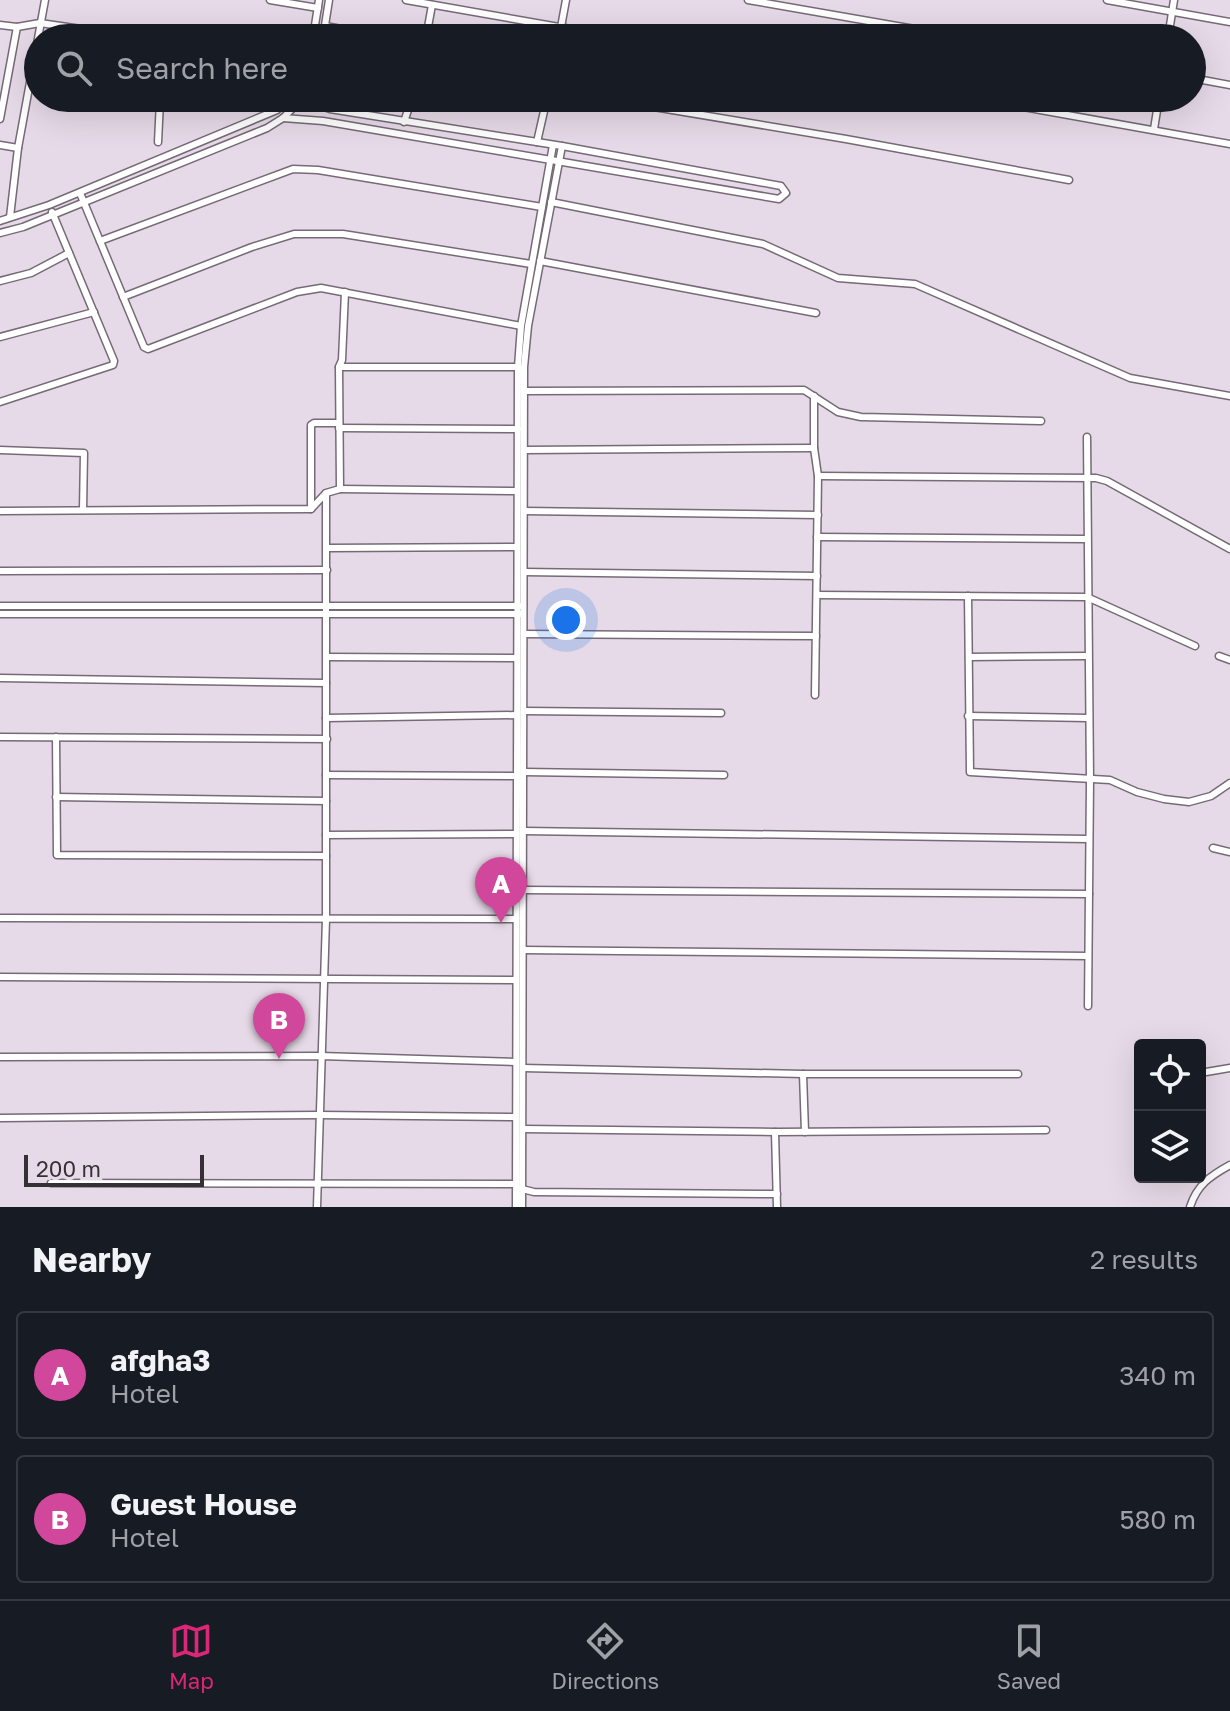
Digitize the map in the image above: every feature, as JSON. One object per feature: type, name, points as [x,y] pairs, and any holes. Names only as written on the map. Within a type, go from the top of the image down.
[{"type":"street","points":[[40,23],[45,0]]},
{"type":"street","points":[[270,0],[318,8]]},
{"type":"street","points":[[315,24],[319,0]]},
{"type":"street","points":[[325,24],[329,0]]},
{"type":"street","points":[[406,0],[539,24]]},
{"type":"street","points":[[562,24],[566,0]]},
{"type":"street","points":[[748,0],[886,24]]},
{"type":"street","points":[[1107,0],[1230,22]]},
{"type":"street","points":[[1170,24],[1174,0]]},
{"type":"street","points":[[429,24],[432,5]]},
{"type":"street","points":[[34,24],[47,24]]},
{"type":"street","points":[[0,25],[24,26]]},
{"type":"street","points":[[0,119],[3,85],[17,27]]},
{"type":"street","points":[[1206,81],[1230,85]]},
{"type":"street","points":[[10,217],[24,112]]},
{"type":"street","points":[[158,142],[159,112]]},
{"type":"street","points":[[0,221],[80,193],[272,112]]},
{"type":"street","points":[[0,233],[267,128],[289,112]]},
{"type":"street","points":[[283,118],[323,121],[779,199],[786,193],[781,186],[562,146],[347,112]]},
{"type":"street","points":[[404,122],[407,112]]},
{"type":"street","points":[[537,142],[544,112]]},
{"type":"street","points":[[684,112],[1069,180]]},
{"type":"street","points":[[1055,112],[1230,144]]},
{"type":"street","points":[[1154,129],[1157,112]]},
{"type":"street","points":[[0,145],[18,148]]},
{"type":"street","points":[[520,713],[516,658],[524,572],[525,450],[524,338],[521,326],[553,145]]},
{"type":"street","points":[[516,1207],[523,1129],[523,1068],[516,980],[524,634],[517,547],[518,367],[562,146]]},
{"type":"street","points":[[100,241],[293,169],[318,170],[542,207]]},
{"type":"street","points":[[80,193],[144,347],[148,349],[297,292],[321,288],[521,326]]},
{"type":"street","points":[[551,202],[763,244],[838,278],[915,284],[1130,378],[1230,396]]},
{"type":"street","points":[[0,402],[113,365],[114,361],[49,205]]},
{"type":"street","points":[[123,297],[294,234],[343,234],[531,264]]},
{"type":"street","points":[[0,281],[31,273],[69,253]]},
{"type":"street","points":[[540,261],[816,313]]},
{"type":"street","points":[[340,489],[339,367],[342,360],[345,292]]},
{"type":"street","points":[[0,337],[94,312]]},
{"type":"street","points":[[339,367],[518,367]]},
{"type":"street","points":[[525,391],[804,390],[838,412],[861,417],[1041,421]]},
{"type":"street","points":[[814,396],[814,448],[818,476],[815,695]]},
{"type":"street","points":[[311,509],[311,425],[314,423],[518,429]]},
{"type":"street","points":[[1087,437],[1088,1006]]},
{"type":"street","points":[[525,450],[814,448]]},
{"type":"street","points":[[0,450],[84,453],[83,510]]},
{"type":"street","points":[[818,476],[1086,478],[1107,481],[1230,549]]},
{"type":"street","points":[[0,511],[311,509],[326,493],[340,489],[517,491]]},
{"type":"street","points":[[317,1207],[326,919],[326,493]]},
{"type":"street","points":[[524,511],[818,515]]},
{"type":"street","points":[[817,537],[1086,539]]},
{"type":"street","points":[[327,548],[517,547]]},
{"type":"street","points":[[0,571],[327,570]]},
{"type":"street","points":[[524,572],[817,576]]},
{"type":"street","points":[[817,595],[1087,597],[1195,646]]},
{"type":"street","points":[[968,596],[969,768],[973,774],[1110,780],[1137,792],[1189,802],[1211,796],[1230,783]]},
{"type":"street","points":[[0,606],[520,610]]},
{"type":"street","points":[[0,614],[326,610]]},
{"type":"street","points":[[524,634],[816,636]]},
{"type":"street","points":[[969,657],[1087,656]]},
{"type":"street","points":[[1219,656],[1230,660]]},
{"type":"street","points":[[327,657],[516,658]]},
{"type":"street","points":[[0,678],[326,683]]},
{"type":"street","points":[[326,718],[520,713],[721,713]]},
{"type":"street","points":[[968,716],[1088,718]]},
{"type":"street","points":[[0,737],[327,739]]},
{"type":"street","points":[[56,737],[56,852],[59,855],[326,856]]},
{"type":"street","points":[[326,775],[724,775]]},
{"type":"street","points":[[56,797],[326,801]]},
{"type":"street","points":[[520,832],[524,890],[516,1117],[522,1207]]},
{"type":"street","points":[[326,835],[520,832],[1089,839]]},
{"type":"street","points":[[1213,848],[1230,852]]},
{"type":"street","points":[[524,890],[1089,894]]},
{"type":"street","points":[[0,918],[516,919]]},
{"type":"street","points":[[523,950],[1088,956]]},
{"type":"street","points":[[0,977],[516,980]]},
{"type":"street","points":[[0,1057],[320,1056],[516,1062]]},
{"type":"street","points":[[523,1068],[803,1074],[1018,1074]]},
{"type":"street","points":[[1206,1072],[1230,1068]]},
{"type":"street","points":[[803,1074],[805,1132]]},
{"type":"street","points":[[0,1118],[516,1117]]},
{"type":"street","points":[[523,1129],[775,1132],[1046,1130]]},
{"type":"street","points":[[775,1132],[777,1207]]},
{"type":"street","points":[[1190,1207],[1194,1194],[1206,1179],[1230,1165]]},
{"type":"street","points":[[51,1183],[317,1182],[519,1187],[534,1192],[777,1194]]},
{"type":"place","name":"afgha3","points":[[501,923]]},
{"type":"place","name":"Guest House","points":[[279,1059]]}]
